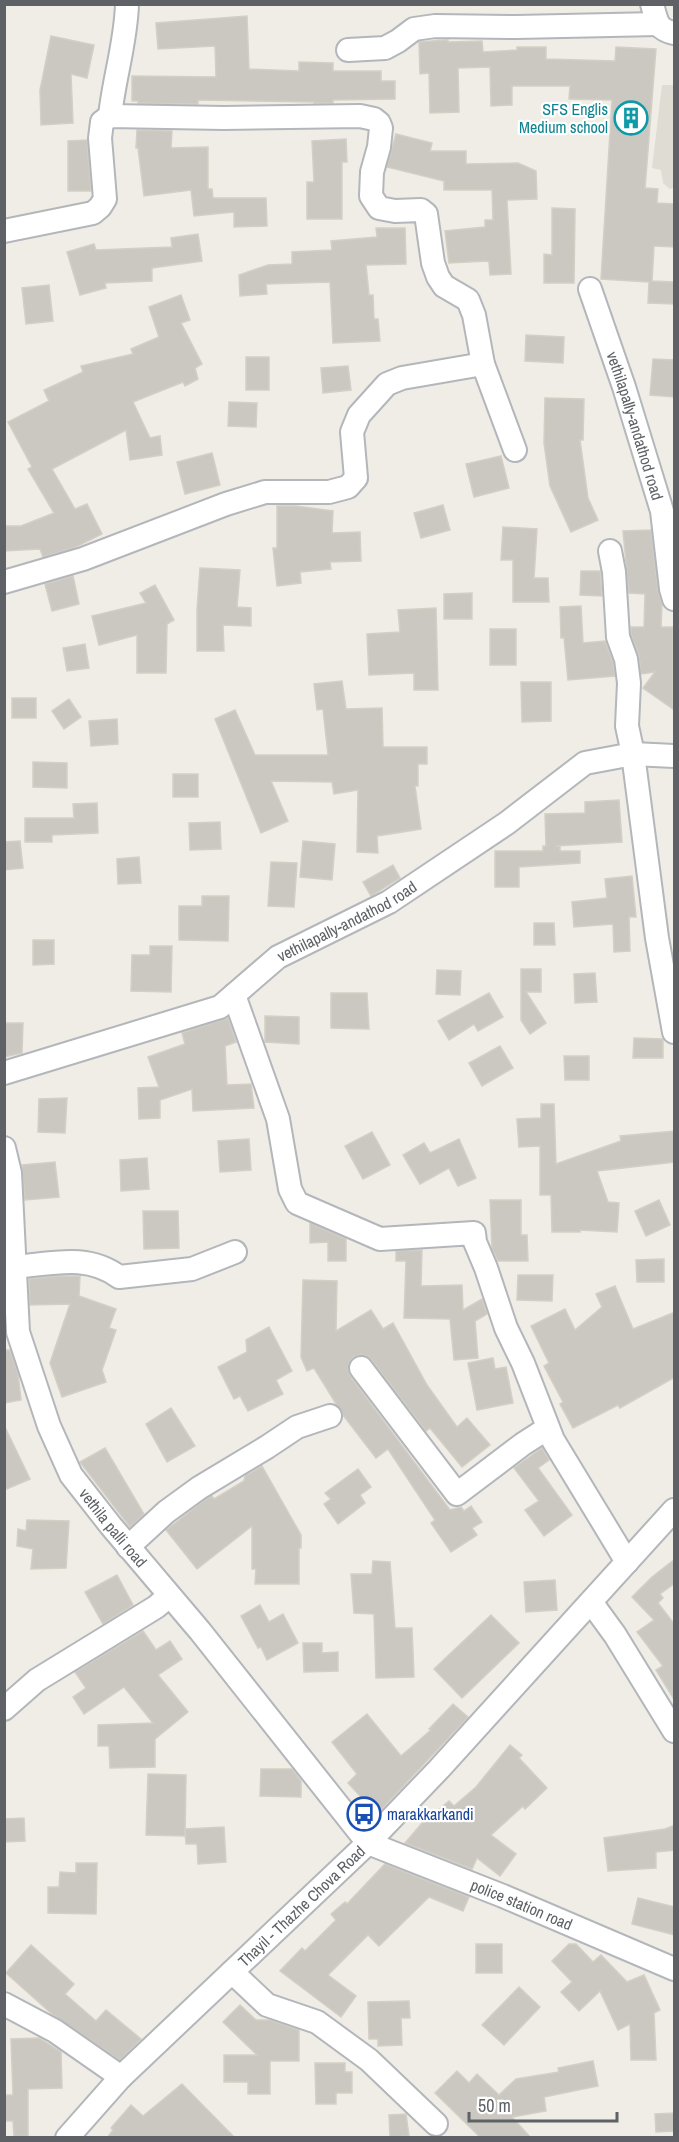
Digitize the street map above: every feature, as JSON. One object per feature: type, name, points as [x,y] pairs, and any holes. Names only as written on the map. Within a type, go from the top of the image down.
[{"type":"street","points":[[110,116],[112,91],[122,55],[128,4]]},
{"type":"street","points":[[348,50],[385,48],[414,29],[435,26],[662,21]]},
{"type":"street","points":[[4,231],[93,213],[100,207],[105,199],[100,138],[102,122],[110,116],[224,118],[360,116],[374,119],[379,123],[382,133],[372,172],[371,196],[379,208],[396,211],[421,210],[426,214],[433,263],[438,277],[444,286],[468,300],[474,315],[483,364],[515,450]]},
{"type":"street","name":"vethilapally-andathod road","points":[[590,289],[624,387],[662,511],[671,590],[675,599]]},
{"type":"street","points":[[4,582],[83,559],[226,504],[265,492],[329,492],[348,488],[356,478],[352,432],[359,415],[387,384],[402,378],[483,364]]},
{"type":"street","points":[[610,551],[614,572],[618,637],[626,659],[629,683],[627,726],[633,754],[657,938],[675,1032]]},
{"type":"street","name":"vethilapally-andathod road","points":[[4,1073],[220,1007],[278,957],[389,902],[507,823],[585,763],[633,754],[675,756]]},
{"type":"street","points":[[234,995],[278,1119],[290,1189],[297,1203],[380,1239],[474,1233],[475,1242],[506,1328],[523,1363],[553,1440],[627,1562]]},
{"type":"street","name":"vethila palli road","points":[[4,1148],[10,1173],[18,1332],[49,1426],[71,1475],[128,1547],[200,1631],[368,1843]]},
{"type":"street","points":[[14,1267],[87,1262],[106,1268],[119,1277],[192,1269],[235,1252]]},
{"type":"street","points":[[361,1368],[457,1494],[548,1428]]},
{"type":"street","points":[[128,1547],[166,1512],[199,1488],[297,1426],[330,1416]]},
{"type":"street","name":"Thayil - Thazhe Chova Road","points":[[67,2138],[121,2077],[368,1843],[447,1760],[675,1510]]},
{"type":"street","points":[[4,1709],[37,1680],[156,1607],[169,1596]]},
{"type":"street","points":[[591,1602],[615,1635],[675,1731]]},
{"type":"street","name":"police station road","points":[[368,1843],[503,1896],[675,1969]]},
{"type":"street","points":[[232,1972],[267,2005],[317,2022],[369,2060],[436,2124]]},
{"type":"street","points":[[4,2004],[55,2031],[121,2077]]},
{"type":"shaded area","points":[[662,85],[674,85],[674,188],[670,189],[663,183],[661,170],[652,168]]},
{"type":"building","points":[[247,16],[249,69],[299,71],[299,62],[333,63],[333,71],[381,71],[381,81],[395,81],[395,99],[333,100],[333,103],[198,100],[198,104],[132,101],[132,76],[216,77],[215,46],[158,49],[156,23]]},
{"type":"building","points":[[51,36],[94,45],[87,78],[71,74],[73,123],[41,125],[40,90]]},
{"type":"building","points":[[448,40],[448,42],[482,41],[483,52],[517,50],[517,47],[546,47],[546,59],[615,61],[616,47],[656,49],[645,188],[658,189],[657,203],[675,204],[675,247],[654,246],[652,281],[675,282],[675,304],[648,303],[649,282],[601,279],[612,100],[569,99],[570,86],[512,86],[512,105],[491,106],[490,67],[458,68],[459,112],[430,113],[429,73],[420,74],[419,42]]},
{"type":"building","points":[[137,130],[172,131],[171,148],[208,147],[208,189],[212,189],[213,198],[266,198],[267,226],[234,227],[234,212],[194,216],[191,190],[144,196],[138,148],[136,148]]},
{"type":"building","points":[[396,134],[432,143],[430,151],[466,151],[466,164],[518,163],[536,171],[537,199],[507,200],[511,274],[490,275],[487,261],[449,263],[445,231],[485,227],[485,220],[493,220],[492,190],[444,190],[444,181],[387,167]]},
{"type":"building","points":[[346,139],[347,162],[342,162],[342,219],[307,219],[307,182],[314,182],[312,141]]},
{"type":"building","points":[[87,140],[91,191],[68,191],[68,141]]},
{"type":"building","points":[[552,208],[575,209],[574,283],[544,283],[544,254],[552,255]]},
{"type":"building","points":[[376,228],[405,228],[406,264],[366,265],[369,295],[373,295],[374,319],[378,319],[380,341],[333,343],[330,282],[266,284],[267,294],[240,296],[239,275],[268,265],[292,264],[292,252],[332,250],[331,241],[377,237]]},
{"type":"building","points":[[198,234],[202,261],[152,268],[152,281],[105,283],[106,288],[80,295],[67,252],[94,244],[96,250],[172,247],[171,238]]},
{"type":"building","points":[[49,285],[53,321],[26,324],[22,288]]},
{"type":"building","points":[[181,295],[190,320],[181,323],[202,364],[195,368],[198,379],[185,386],[183,382],[133,402],[150,438],[160,436],[162,455],[130,460],[126,430],[52,469],[75,509],[87,504],[102,534],[74,548],[43,557],[40,549],[4,551],[4,526],[21,526],[54,513],[28,469],[32,467],[8,422],[49,401],[44,390],[83,372],[81,366],[133,354],[131,349],[159,337],[149,307]]},
{"type":"building","points":[[526,335],[564,337],[563,363],[525,361]]},
{"type":"building","points":[[246,357],[269,357],[269,390],[246,390]]},
{"type":"building","points":[[653,359],[675,360],[675,397],[650,395]]},
{"type":"building","points":[[348,366],[351,390],[323,393],[321,368]]},
{"type":"building","points":[[545,398],[584,399],[583,440],[580,440],[588,498],[598,520],[571,532],[550,486],[544,443]]},
{"type":"building","points":[[229,402],[257,403],[256,427],[228,426]]},
{"type":"building","points":[[212,453],[220,485],[185,494],[177,462]]},
{"type":"building","points":[[501,456],[509,488],[474,497],[466,464]]},
{"type":"building","points":[[443,505],[450,530],[421,538],[414,513]]},
{"type":"building","points":[[277,506],[333,511],[332,533],[360,532],[361,561],[330,562],[331,569],[300,572],[301,583],[277,586],[273,548],[277,548]]},
{"type":"building","points":[[503,527],[537,529],[534,578],[548,578],[549,602],[513,602],[513,560],[501,560]]},
{"type":"building","points":[[651,530],[658,591],[662,604],[661,627],[673,627],[673,709],[643,688],[655,672],[641,674],[639,655],[631,634],[631,627],[644,627],[645,594],[629,593],[623,531]]},
{"type":"building","points":[[200,568],[240,570],[237,607],[251,608],[251,626],[223,625],[224,651],[197,651]]},
{"type":"building","points":[[581,571],[600,571],[602,596],[580,595]]},
{"type":"building","points":[[73,576],[79,604],[52,611],[45,584]]},
{"type":"building","points":[[155,585],[174,620],[167,624],[166,673],[137,673],[137,635],[99,645],[92,616],[146,603],[140,593]]},
{"type":"building","points":[[472,593],[472,619],[444,619],[444,594]]},
{"type":"building","points":[[581,606],[583,643],[605,641],[613,662],[615,676],[568,680],[564,638],[561,638],[560,607]]},
{"type":"building","points":[[436,608],[438,690],[414,690],[414,673],[369,675],[367,634],[400,632],[398,610]]},
{"type":"building","points":[[490,629],[516,629],[516,665],[490,665]]},
{"type":"building","points":[[85,644],[89,668],[67,671],[63,648]]},
{"type":"building","points":[[342,681],[346,709],[382,708],[383,747],[427,747],[427,764],[418,764],[418,786],[415,786],[421,829],[377,836],[378,853],[357,852],[358,790],[334,794],[332,782],[271,781],[288,821],[261,833],[215,719],[235,710],[255,755],[328,755],[323,709],[317,710],[314,684]]},
{"type":"building","points":[[521,682],[551,682],[551,721],[522,722]]},
{"type":"building","points":[[12,698],[36,698],[36,718],[12,718]]},
{"type":"building","points":[[69,699],[81,717],[64,729],[52,711]]},
{"type":"building","points":[[117,719],[118,744],[91,746],[89,721]]},
{"type":"building","points":[[33,762],[67,763],[67,788],[33,787]]},
{"type":"building","points":[[173,774],[198,774],[198,797],[173,797]]},
{"type":"building","points":[[619,800],[622,842],[555,846],[560,846],[560,851],[580,851],[580,863],[519,867],[519,887],[495,887],[495,851],[543,851],[543,846],[546,846],[545,814],[585,813],[585,802]]},
{"type":"building","points":[[97,803],[98,833],[52,835],[52,842],[25,842],[25,818],[74,818],[73,804]]},
{"type":"building","points":[[220,822],[221,849],[190,850],[189,823]]},
{"type":"building","points":[[20,841],[23,868],[4,870],[4,842]]},
{"type":"building","points":[[303,841],[335,844],[332,880],[300,877]]},
{"type":"building","points":[[139,857],[141,883],[118,884],[117,859]]},
{"type":"building","points":[[271,862],[297,863],[294,907],[268,906]]},
{"type":"building","points":[[393,865],[400,878],[371,896],[363,882]]},
{"type":"building","points":[[632,876],[636,917],[629,917],[630,951],[614,952],[613,924],[574,927],[572,902],[607,898],[605,879]]},
{"type":"building","points":[[202,896],[229,896],[228,941],[179,940],[179,906],[202,906]]},
{"type":"building","points":[[534,923],[554,923],[555,945],[534,945]]},
{"type":"building","points":[[33,940],[54,940],[54,964],[33,965]]},
{"type":"building","points":[[150,946],[172,946],[171,992],[131,991],[132,955],[150,955]]},
{"type":"building","points":[[521,969],[541,969],[541,992],[526,992],[546,1023],[530,1034],[521,1020]]},
{"type":"building","points":[[437,970],[461,971],[460,995],[436,994]]},
{"type":"building","points":[[595,973],[597,1002],[575,1003],[574,974]]},
{"type":"building","points":[[331,993],[367,993],[369,1029],[331,1028]]},
{"type":"building","points":[[489,993],[503,1017],[478,1031],[474,1024],[449,1040],[438,1021]]},
{"type":"building","points":[[265,1016],[299,1017],[299,1044],[265,1042]]},
{"type":"building","points":[[228,1018],[236,1042],[225,1046],[227,1085],[251,1084],[254,1108],[193,1111],[192,1089],[160,1100],[160,1118],[139,1119],[138,1088],[159,1087],[148,1057],[185,1044],[182,1033]]},
{"type":"building","points":[[4,1023],[23,1023],[22,1053],[4,1057]]},
{"type":"building","points":[[634,1038],[663,1039],[663,1058],[633,1058]]},
{"type":"building","points":[[500,1046],[513,1068],[482,1086],[469,1063]]},
{"type":"building","points":[[564,1056],[589,1056],[589,1080],[565,1080]]},
{"type":"building","points":[[67,1098],[65,1133],[38,1132],[39,1099]]},
{"type":"building","points":[[541,1104],[554,1104],[556,1164],[621,1141],[620,1136],[675,1131],[675,1162],[597,1171],[608,1202],[619,1203],[617,1232],[580,1230],[580,1232],[552,1232],[551,1195],[540,1195],[540,1146],[519,1147],[517,1119],[541,1118]]},
{"type":"building","points":[[372,1132],[390,1165],[363,1179],[345,1146]]},
{"type":"building","points":[[249,1139],[251,1170],[220,1172],[218,1141]]},
{"type":"building","points":[[459,1139],[476,1178],[458,1186],[449,1168],[420,1184],[403,1155],[424,1143],[430,1153]]},
{"type":"building","points":[[147,1158],[149,1189],[121,1191],[120,1160]]},
{"type":"building","points":[[55,1162],[59,1197],[25,1200],[22,1165]]},
{"type":"building","points":[[490,1200],[521,1200],[521,1235],[527,1235],[528,1261],[498,1261],[492,1248]]},
{"type":"building","points":[[659,1200],[670,1225],[646,1236],[635,1211]]},
{"type":"building","points":[[143,1211],[178,1211],[179,1248],[144,1249]]},
{"type":"building","points":[[310,1223],[346,1239],[346,1261],[328,1261],[328,1242],[310,1243]]},
{"type":"building","points":[[422,1250],[421,1286],[462,1285],[463,1310],[482,1299],[487,1314],[475,1321],[478,1358],[454,1360],[450,1319],[404,1318],[406,1261],[396,1261],[396,1251]]},
{"type":"building","points":[[664,1259],[664,1282],[637,1282],[636,1260]]},
{"type":"building","points":[[518,1275],[553,1275],[552,1301],[517,1300]]},
{"type":"building","points":[[80,1276],[79,1296],[116,1309],[109,1328],[116,1330],[102,1370],[106,1382],[62,1397],[50,1363],[70,1304],[30,1305],[29,1279]]},
{"type":"building","points":[[303,1280],[337,1281],[336,1331],[371,1310],[383,1329],[393,1323],[427,1385],[457,1427],[467,1418],[490,1445],[462,1467],[430,1428],[426,1431],[371,1359],[360,1355],[353,1357],[349,1362],[350,1376],[450,1510],[461,1507],[464,1511],[471,1506],[482,1522],[472,1528],[477,1535],[451,1552],[431,1523],[435,1520],[388,1449],[376,1458],[343,1415],[314,1368],[307,1371],[301,1357]]},
{"type":"building","points":[[615,1286],[633,1329],[675,1312],[675,1377],[620,1408],[618,1405],[573,1428],[560,1404],[563,1402],[544,1366],[549,1363],[531,1326],[565,1309],[575,1330],[602,1307],[596,1294]]},
{"type":"building","points":[[269,1327],[292,1371],[276,1380],[283,1394],[248,1411],[240,1396],[234,1399],[218,1367],[247,1352],[246,1340]]},
{"type":"building","points":[[4,1350],[10,1350],[18,1374],[21,1400],[4,1403]]},
{"type":"building","points":[[493,1358],[495,1369],[506,1367],[513,1403],[477,1410],[468,1363]]},
{"type":"building","points":[[171,1408],[195,1446],[167,1462],[146,1424]]},
{"type":"building","points":[[4,1425],[30,1479],[4,1490]]},
{"type":"building","points":[[105,1448],[144,1514],[130,1527],[80,1462]]},
{"type":"building","points":[[542,1448],[549,1460],[538,1468],[572,1515],[544,1536],[525,1510],[539,1501],[514,1468]]},
{"type":"building","points":[[262,1466],[301,1535],[299,1584],[255,1584],[256,1569],[252,1569],[252,1526],[197,1569],[166,1530],[206,1499],[212,1496],[214,1499],[244,1481],[245,1476]]},
{"type":"building","points":[[358,1469],[371,1487],[360,1495],[365,1503],[338,1524],[324,1504],[331,1499],[325,1493]]},
{"type":"building","points":[[27,1520],[69,1521],[66,1568],[31,1569],[33,1549],[17,1546],[18,1529],[26,1531]]},
{"type":"building","points":[[675,1559],[675,1583],[660,1594],[663,1598],[658,1603],[675,1625],[675,1701],[656,1670],[663,1666],[637,1632],[654,1620],[632,1597]]},
{"type":"building","points":[[373,1561],[390,1562],[395,1628],[412,1628],[414,1677],[376,1678],[374,1614],[354,1613],[351,1574],[372,1574]]},
{"type":"building","points":[[117,1575],[133,1605],[103,1624],[85,1592]]},
{"type":"building","points":[[555,1580],[557,1610],[526,1612],[524,1582]]},
{"type":"building","points":[[260,1605],[269,1622],[283,1614],[298,1643],[267,1660],[241,1616]]},
{"type":"building","points":[[491,1615],[519,1643],[462,1698],[434,1669]]},
{"type":"building","points":[[143,1631],[156,1650],[170,1641],[182,1659],[158,1675],[188,1712],[155,1739],[155,1767],[110,1768],[109,1746],[98,1746],[98,1725],[153,1723],[124,1687],[84,1714],[73,1697],[86,1688],[75,1672]]},
{"type":"building","points":[[303,1643],[322,1643],[322,1653],[338,1652],[338,1671],[304,1672]]},
{"type":"building","points":[[453,1704],[468,1717],[377,1814],[348,1783],[357,1774],[332,1742],[367,1714],[401,1756],[431,1730],[429,1729]]},
{"type":"building","points":[[510,1745],[522,1755],[519,1758],[547,1788],[525,1809],[523,1806],[491,1835],[516,1854],[500,1876],[477,1858],[472,1869],[405,1843],[422,1823],[449,1801],[454,1806],[476,1787]]},
{"type":"building","points":[[261,1769],[292,1769],[301,1781],[301,1797],[260,1796]]},
{"type":"building","points":[[148,1774],[186,1775],[185,1836],[146,1835]]},
{"type":"building","points":[[24,1818],[25,1841],[4,1842],[4,1819]]},
{"type":"building","points":[[675,1825],[675,1850],[656,1852],[656,1868],[608,1871],[604,1838],[665,1829]]},
{"type":"building","points":[[224,1827],[226,1862],[198,1864],[197,1844],[186,1844],[185,1829]]},
{"type":"building","points":[[76,1863],[97,1863],[96,1914],[48,1913],[48,1887],[59,1887],[60,1872],[76,1873]]},
{"type":"building","points":[[385,1864],[469,1897],[463,1911],[429,1897],[379,1946],[368,1935],[328,1975],[356,1996],[341,2017],[280,1971],[302,1948],[305,1951],[336,1920],[331,1914],[345,1902],[347,1904]]},
{"type":"building","points":[[638,1898],[675,1907],[675,1935],[632,1924]]},
{"type":"building","points":[[476,1944],[502,1944],[502,1973],[476,1973]]},
{"type":"building","points":[[569,1944],[576,1944],[593,1962],[601,1955],[627,1982],[644,1975],[660,2010],[654,2013],[656,2060],[631,2060],[630,2024],[618,2030],[600,1991],[579,2011],[561,1992],[572,1982],[552,1961]]},
{"type":"building","points":[[31,1945],[74,1984],[65,1994],[96,2021],[106,2010],[141,2039],[120,2060],[53,2015],[6,1973]]},
{"type":"building","points":[[519,1987],[540,2007],[504,2045],[482,2025]]},
{"type":"building","points":[[409,2001],[410,2018],[401,2018],[402,2045],[378,2046],[378,2039],[369,2039],[368,2002]]},
{"type":"building","points":[[240,2005],[256,2020],[270,2020],[299,2030],[299,2061],[270,2061],[270,2094],[248,2094],[248,2082],[224,2082],[224,2055],[257,2055],[223,2022]]},
{"type":"building","points":[[39,2038],[61,2052],[62,2088],[28,2089],[28,2136],[14,2137],[13,2121],[4,2121],[4,2095],[13,2095],[11,2039]]},
{"type":"building","points":[[593,2061],[598,2086],[544,2097],[546,2111],[512,2117],[531,2138],[481,2138],[435,2093],[457,2071],[469,2083],[477,2074],[499,2095],[516,2079],[559,2072],[558,2068]]},
{"type":"building","points":[[315,2063],[345,2063],[345,2072],[352,2072],[352,2093],[336,2093],[336,2104],[316,2104]]},
{"type":"building","points":[[182,2084],[235,2138],[107,2138],[113,2130],[111,2128],[131,2105],[143,2116]]},
{"type":"building","points":[[675,2113],[675,2131],[656,2132],[655,2114]]},
{"type":"building","points":[[406,2114],[409,2136],[390,2137],[389,2115]]},
{"type":"place","name":"SFS Englis Medium school","points":[[631,118]]},
{"type":"place","name":"marakkarkandi","points":[[364,1814]]}]
